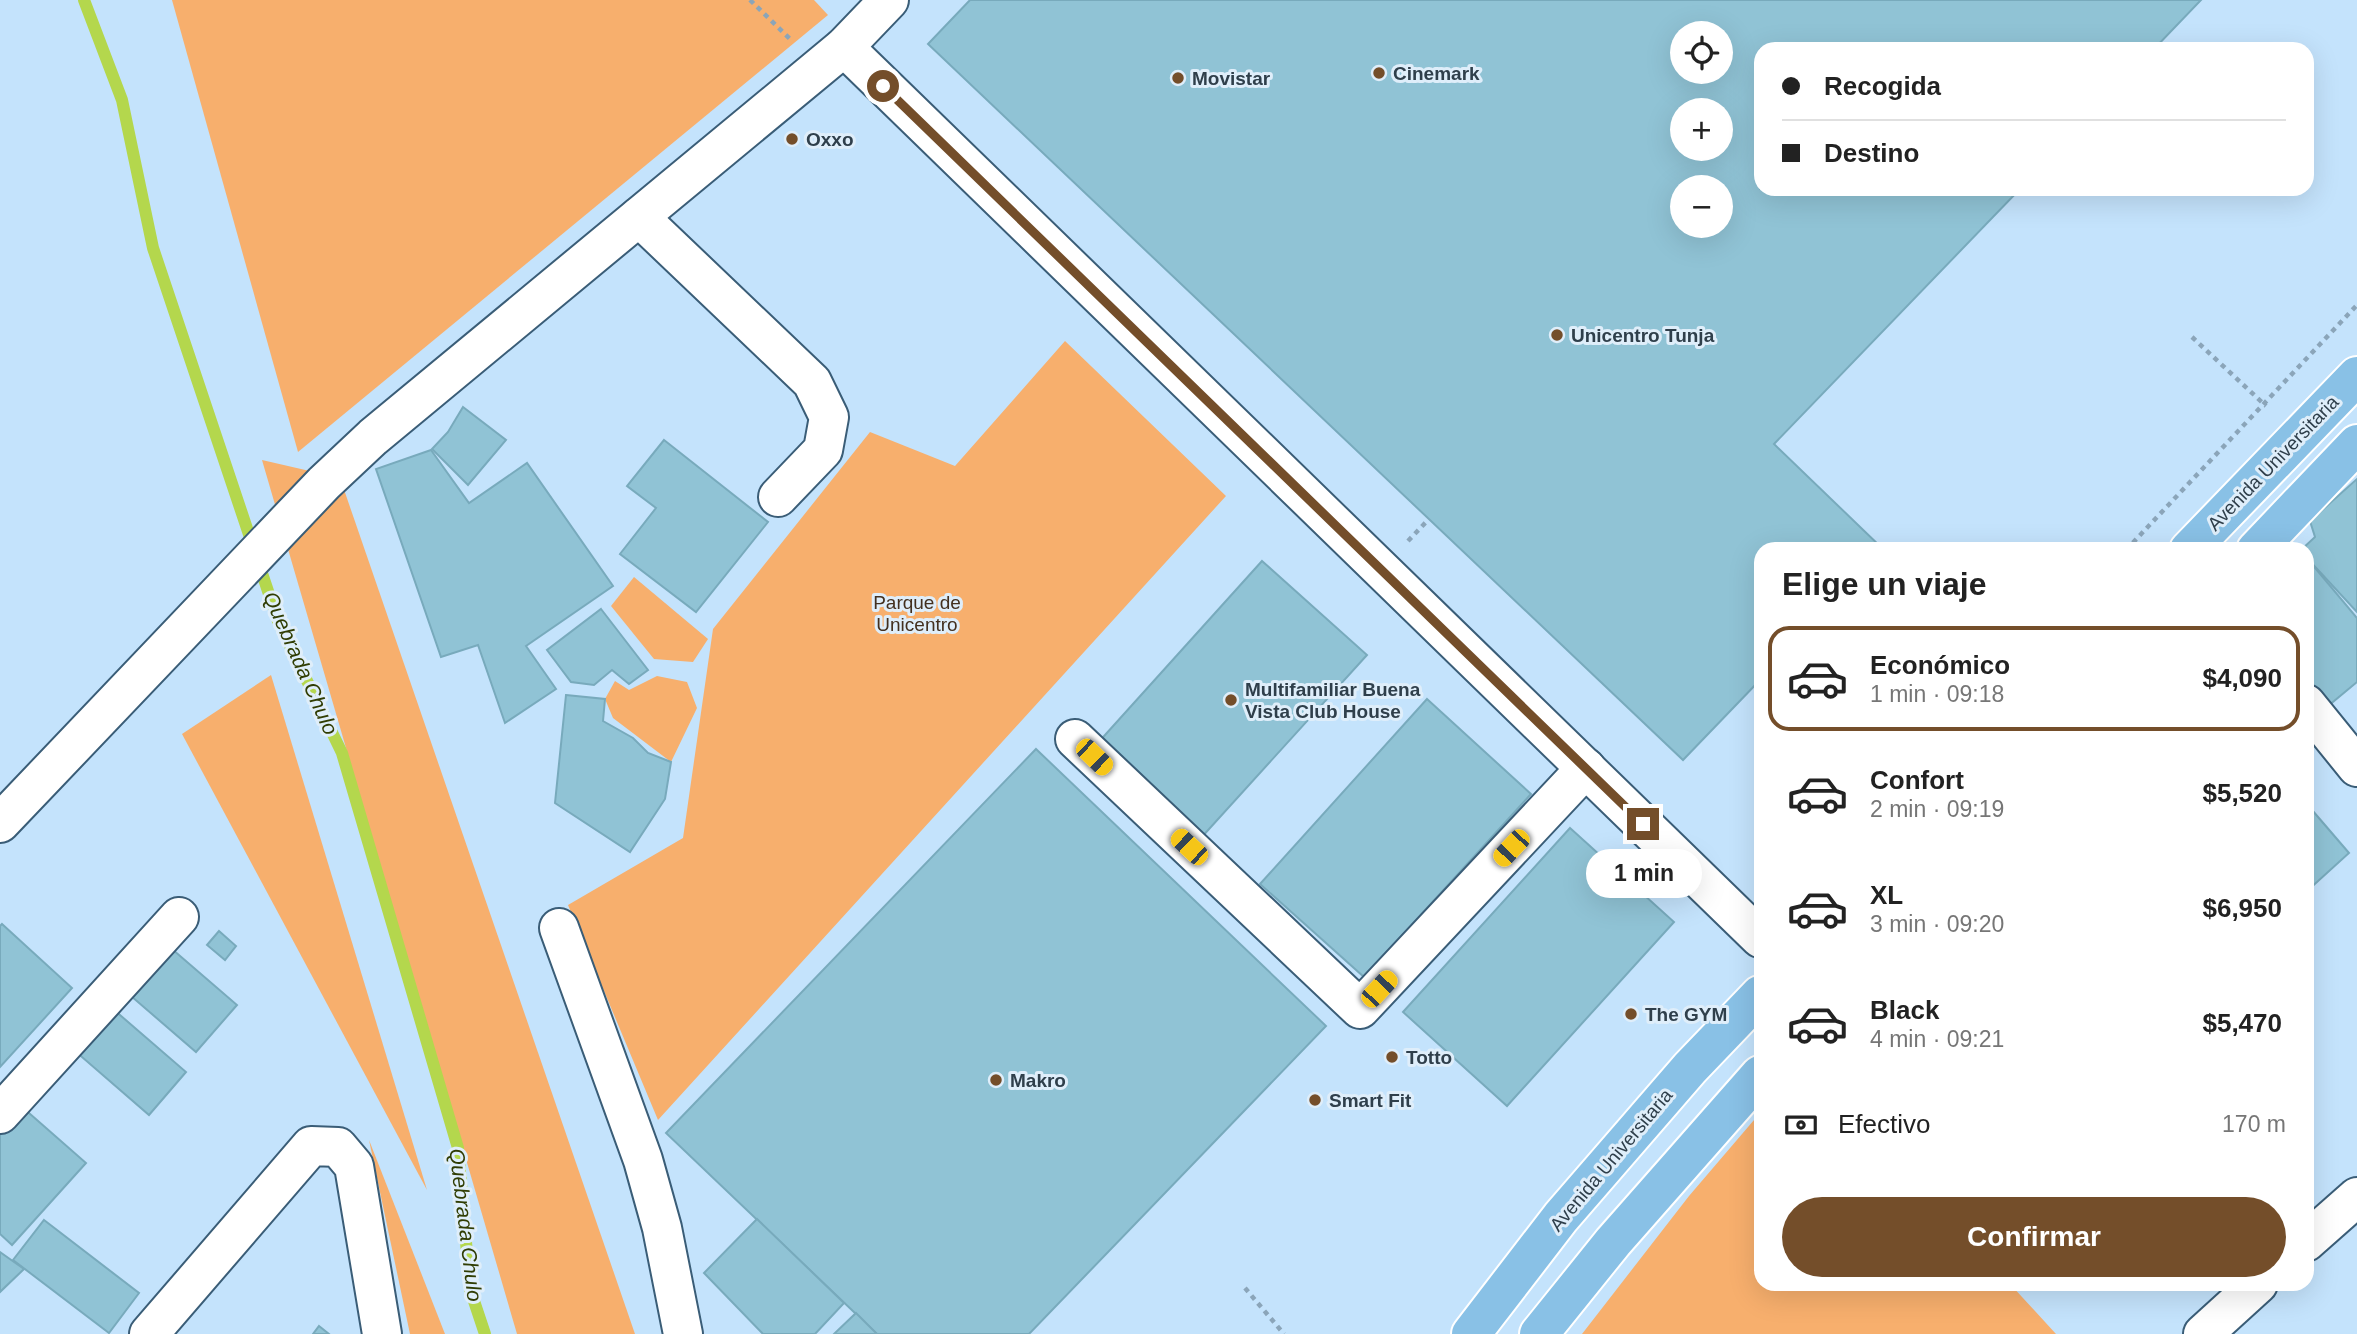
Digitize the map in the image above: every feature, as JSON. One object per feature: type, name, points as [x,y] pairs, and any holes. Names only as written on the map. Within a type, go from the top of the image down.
[{"type":"main road","name":"Avenida Universitaria","points":[[2197,542],[2357,376]]},
{"type":"main road","points":[[2264,542],[2357,444]]},
{"type":"main road","name":"Avenida Universitaria","points":[[1471,1334],[1561,1217],[1690,1068],[1754,1001]]},
{"type":"main road","points":[[1539,1334],[1613,1242],[1754,1082]]},
{"type":"street","points":[[0,824],[242,568],[324,483],[373,437],[831,57],[889,0]]},
{"type":"street","points":[[831,57],[1586,768],[1754,932]]},
{"type":"street","points":[[639,217],[812,382],[818,393],[829,417],[823,450],[778,496]]},
{"type":"street","points":[[2314,714],[2357,767]]},
{"type":"street","points":[[1075,739],[1360,1009],[1586,768]]},
{"type":"street","points":[[0,1114],[179,917]]},
{"type":"street","points":[[559,928],[643,1160],[662,1228],[683,1334]]},
{"type":"street","points":[[149,1334],[311,1146],[338,1147],[354,1166],[382,1334]]},
{"type":"street","points":[[2314,1235],[2357,1196]]},
{"type":"street","points":[[2203,1334],[2250,1291]]},
{"type":"path","points":[[750,0],[831,57]]},
{"type":"path","points":[[2134,542],[2357,305]]},
{"type":"path","points":[[2192,337],[2298,436]]},
{"type":"path","points":[[1245,1288],[1284,1334]]},
{"type":"green space","points":[[172,0],[814,0],[828,15],[298,452]]},
{"type":"green space","name":"Parque de Unicentro","points":[[1065,341],[1226,496],[658,1120],[568,905],[683,838],[713,629],[870,432],[955,466]]},
{"type":"green space","points":[[262,460],[340,478],[635,1334],[517,1334]]},
{"type":"green space","points":[[634,577],[708,639],[693,662],[654,659],[611,606]]},
{"type":"green space","points":[[271,675],[427,1190],[182,734]]},
{"type":"green space","points":[[657,676],[687,682],[697,708],[671,762],[613,718],[605,699],[615,681],[629,690]]},
{"type":"green space","points":[[1754,1120],[1754,1291],[2017,1291],[2056,1334],[1582,1334],[1689,1196]]},
{"type":"green space","points":[[369,1140],[445,1334],[410,1334]]},
{"type":"building","name":"Unicentro Tunja","points":[[970,0],[2201,0],[2161,42],[1754,42],[1754,196],[2013,196],[1774,444],[1876,542],[1754,542],[1754,686],[1683,760],[928,44]]},
{"type":"building","points":[[463,407],[506,440],[468,485],[432,449],[448,432]]},
{"type":"building","points":[[664,440],[768,522],[696,612],[620,554],[656,508],[627,486]]},
{"type":"building","points":[[431,450],[469,503],[527,463],[613,586],[526,646],[556,689],[505,723],[478,645],[441,657],[376,469]]},
{"type":"building","points":[[2357,479],[2357,612],[2314,566],[2314,542],[2310,542],[2315,537],[2310,521]]},
{"type":"building","name":"Multifamiliar Buena Vista Club House","points":[[1262,561],[1367,655],[1200,839],[1096,745]]},
{"type":"building","points":[[2314,567],[2357,618],[2357,682],[2328,706],[2314,689]]},
{"type":"building","points":[[601,609],[648,670],[629,684],[612,670],[594,685],[571,682],[547,650]]},
{"type":"building","points":[[566,695],[605,699],[603,721],[633,738],[648,753],[671,762],[665,799],[630,852],[555,803]]},
{"type":"building","name":"Multifamiliar Buena Vista Club House","points":[[1427,699],[1531,794],[1364,977],[1260,884]]},
{"type":"building","name":"Makro","points":[[1036,749],[1326,1026],[1029,1334],[877,1334],[666,1133]]},
{"type":"building","points":[[2314,812],[2349,853],[2314,885]]},
{"type":"building","points":[[1570,828],[1674,922],[1507,1106],[1403,1012]]},
{"type":"building","points":[[2,924],[72,988],[0,1067],[0,926]]},
{"type":"building","points":[[219,931],[236,946],[225,960],[207,945]]},
{"type":"building","points":[[165,943],[237,1005],[196,1052],[124,990]]},
{"type":"building","points":[[113,1009],[186,1072],[149,1115],[75,1051]]},
{"type":"building","points":[[21,1106],[86,1163],[12,1245],[0,1234],[0,1129]]},
{"type":"building","points":[[757,1219],[844,1303],[815,1334],[763,1334],[704,1273]]},
{"type":"building","points":[[44,1220],[139,1293],[109,1333],[13,1260]]},
{"type":"building","points":[[0,1252],[24,1269],[0,1292]]},
{"type":"building","points":[[856,1313],[877,1334],[834,1334]]},
{"type":"building","points":[[319,1326],[329,1334],[313,1334]]},
{"type":"waterway","name":"Quebrada Chulo","points":[[84,0],[122,100],[153,248],[278,621],[342,753],[458,1148],[470,1289],[485,1334]]},
{"type":"place","name":"Cinemark","points":[[1379,73]]},
{"type":"place","name":"Movistar","points":[[1178,78]]},
{"type":"place","name":"Oxxo","points":[[792,139]]},
{"type":"place","name":"Unicentro Tunja","points":[[1557,335]]},
{"type":"place","name":"Multifamiliar Buena Vista Club House","points":[[1231,700]]},
{"type":"place","name":"The GYM","points":[[1631,1014]]},
{"type":"place","name":"Totto","points":[[1392,1057]]},
{"type":"place","name":"Makro","points":[[996,1080]]},
{"type":"place","name":"Smart Fit","points":[[1315,1100]]},
{"type":"route","points":[[883,86],[1643,824]]}]
